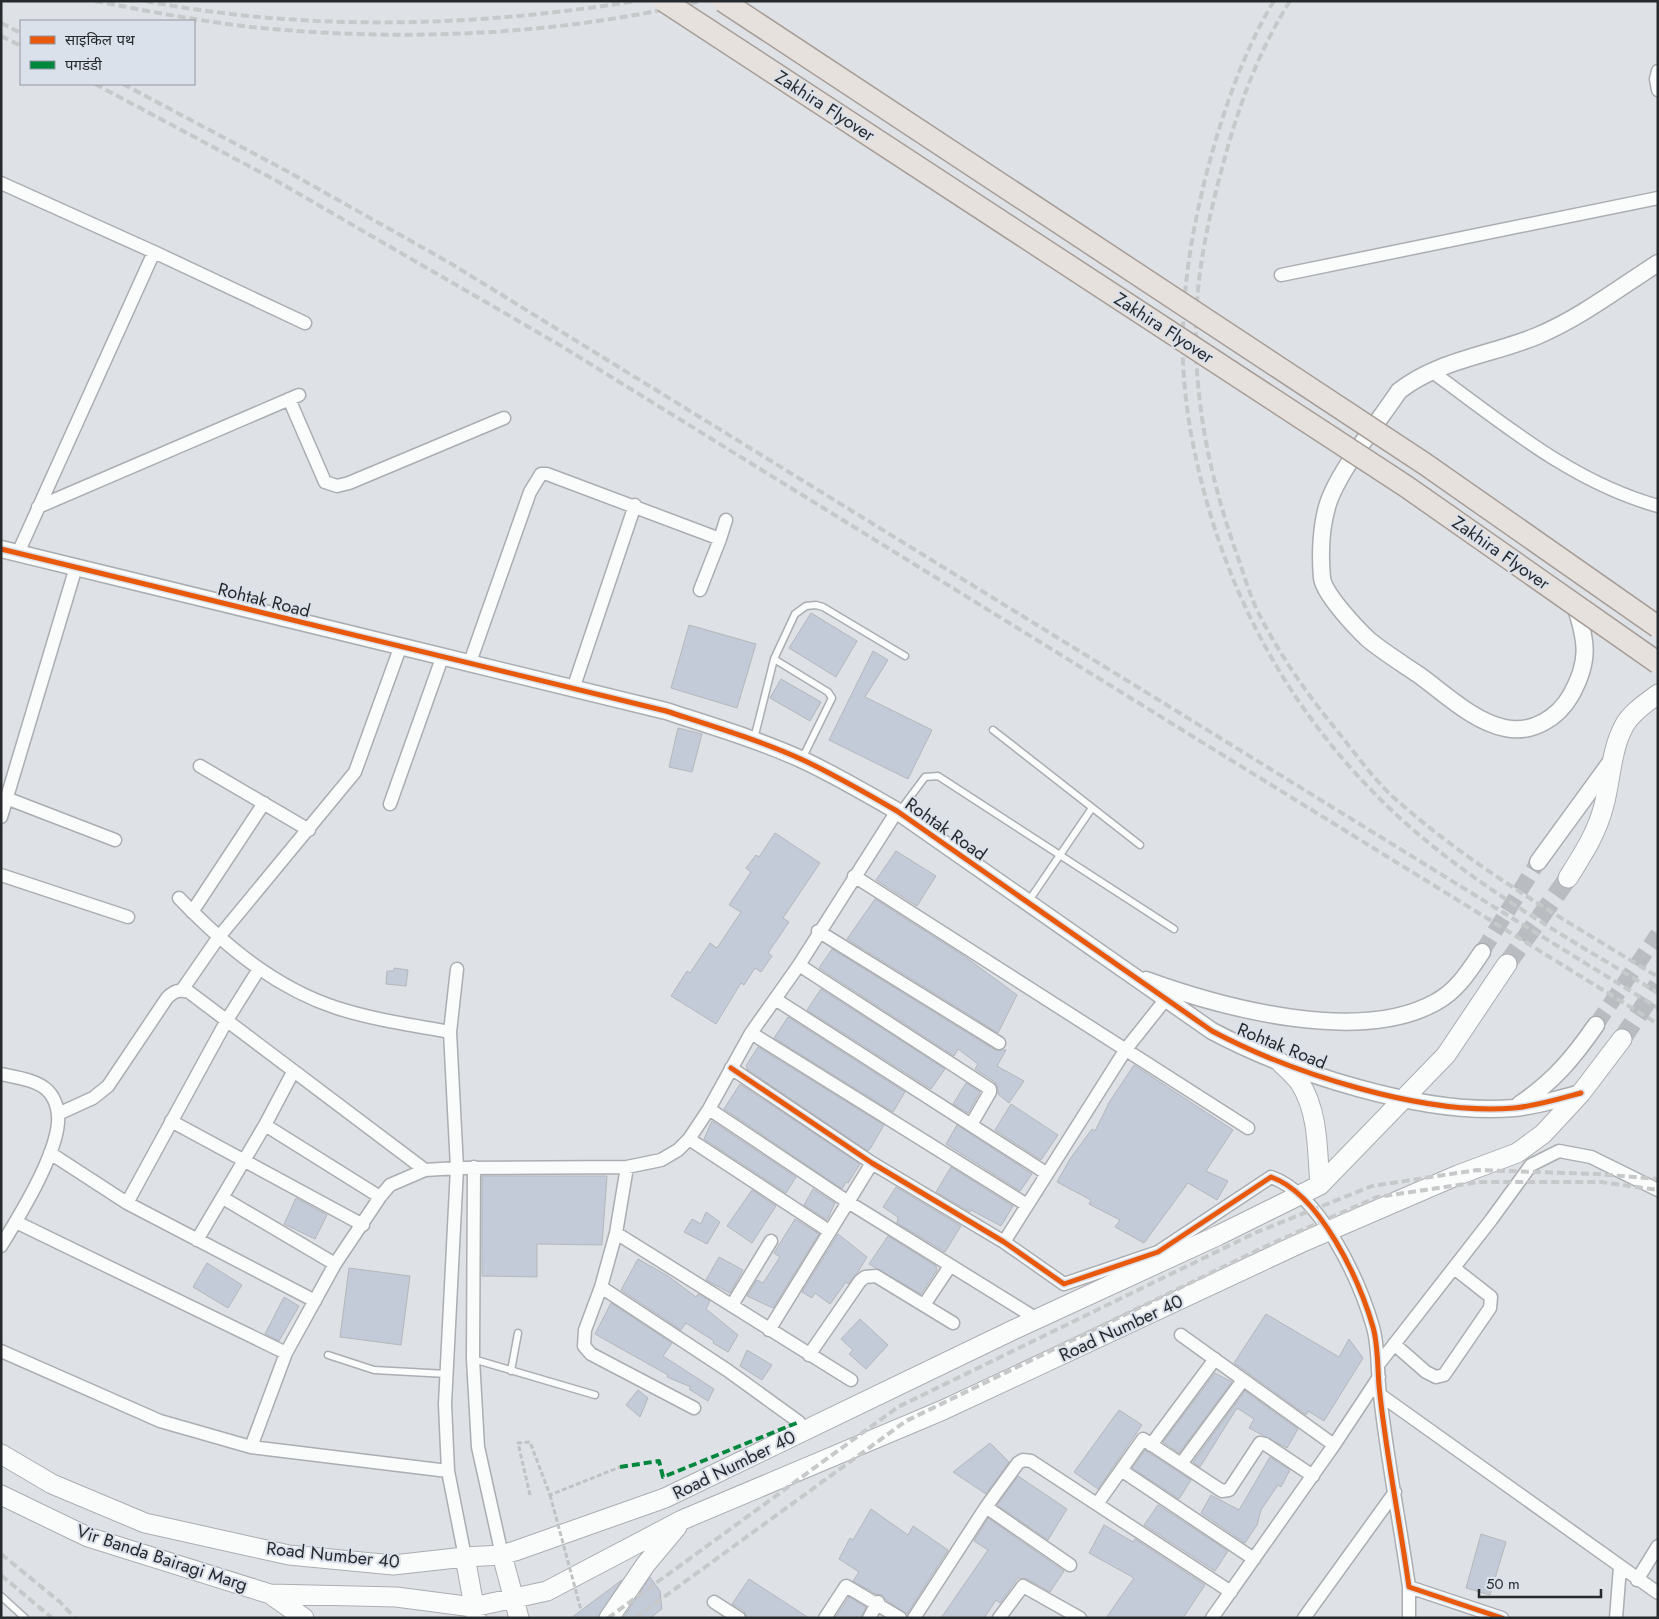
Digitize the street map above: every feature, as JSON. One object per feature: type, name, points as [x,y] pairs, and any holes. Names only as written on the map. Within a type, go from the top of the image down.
[{"type":"main road","name":"Zakhira Flyover","points":[[664,1],[1407,487],[1658,663]]},
{"type":"main road","name":"Zakhira Flyover","points":[[723,1],[1425,464],[1658,628]]},
{"type":"main road","points":[[1568,878],[1590,844],[1595,831],[1604,806],[1614,758],[1625,725],[1640,708],[1658,694]]},
{"type":"main road","name":"Road Number 40","points":[[1,1454],[52,1484],[145,1523],[289,1555],[393,1564],[502,1555],[664,1498],[1037,1319],[1220,1235],[1320,1185],[1406,1099],[1446,1055],[1507,964]]},
{"type":"main road","name":"Road Number 40","points":[[270,1594],[396,1597],[474,1612],[513,1598],[547,1591],[682,1520],[943,1410],[1331,1230],[1458,1175],[1517,1153],[1543,1134],[1580,1093],[1622,1039]]},
{"type":"main road","points":[[1281,1063],[1299,1082],[1310,1104],[1316,1132],[1320,1185]]},
{"type":"main road","name":"Vir Banda Bairagi Marg","points":[[1,1495],[88,1536],[270,1594]]},
{"type":"main road","points":[[609,1618],[646,1564],[682,1520]]},
{"type":"main road","points":[[502,1555],[519,1618]]},
{"type":"main road","points":[[465,1557],[474,1612]]},
{"type":"main road","points":[[270,1594],[304,1618]]},
{"type":"street","points":[[1658,71],[1656,79],[1658,90]]},
{"type":"street","points":[[1,183],[305,323]]},
{"type":"street","points":[[1281,275],[1658,198]]},
{"type":"street","points":[[18,553],[154,252]]},
{"type":"street","points":[[1575,605],[1585,635],[1586,658],[1580,680],[1559,712],[1547,722],[1523,730],[1504,728],[1477,716],[1370,641],[1344,616],[1322,580],[1323,534],[1328,506],[1339,481],[1399,391],[1411,382],[1431,371],[1536,337],[1564,323],[1658,263]]},
{"type":"street","points":[[1431,371],[1545,454],[1576,473],[1641,501],[1658,506]]},
{"type":"street","points":[[38,506],[294,397],[324,482],[337,486],[349,484],[504,418]]},
{"type":"street","points":[[469,665],[530,492],[535,479],[541,474],[547,474],[635,505],[720,538]]},
{"type":"street","points":[[573,689],[635,505]]},
{"type":"street","points":[[700,590],[726,520]]},
{"type":"street","name":"Rohtak Road","points":[[1,549],[76,566],[469,665],[666,711],[754,740],[844,780],[898,812],[1212,1031],[1244,1048],[1281,1063],[1331,1080],[1406,1099],[1472,1107],[1514,1108],[1580,1093]]},
{"type":"street","points":[[1,817],[76,566]]},
{"type":"street","points":[[182,990],[218,938],[355,772],[400,648]]},
{"type":"street","points":[[390,804],[442,658]]},
{"type":"street","points":[[1538,862],[1614,758]]},
{"type":"street","points":[[200,766],[309,830]]},
{"type":"street","points":[[6,798],[114,840]]},
{"type":"street","points":[[192,912],[264,803]]},
{"type":"street","points":[[251,1447],[286,1353],[335,1264],[390,1185],[425,1170],[474,1167],[627,1166],[661,1160],[678,1150],[689,1139],[710,1109],[752,1033],[799,965],[818,931],[898,812]]},
{"type":"street","points":[[1,875],[128,917]]},
{"type":"street","points":[[854,876],[1248,1128]]},
{"type":"street","points":[[179,898],[218,938],[259,969],[305,995],[336,1008],[370,1018],[450,1032]]},
{"type":"street","points":[[818,931],[999,1043]]},
{"type":"street","points":[[1125,972],[1189,995],[1232,1006],[1279,1015],[1362,1022],[1405,1015],[1436,1002],[1459,984],[1482,952]]},
{"type":"street","points":[[799,965],[990,1088],[990,1092],[972,1123]]},
{"type":"street","points":[[127,1203],[227,1020],[259,969]]},
{"type":"street","points":[[457,969],[450,1032],[457,1168],[445,1404],[448,1471],[465,1557]]},
{"type":"street","points":[[58,1114],[101,1093],[115,1078],[167,998],[174,991],[182,990],[189,992],[227,1020],[293,1072],[425,1170]]},
{"type":"street","points":[[775,999],[972,1123],[1046,1173]]},
{"type":"street","points":[[1004,1242],[1126,1049],[1166,1000]]},
{"type":"street","points":[[1514,1108],[1548,1083],[1571,1061],[1596,1025]]},
{"type":"street","points":[[752,1033],[1027,1205]]},
{"type":"street","points":[[731,1068],[872,1164],[1004,1242],[1064,1284],[1158,1252],[1271,1177],[1282,1181],[1300,1195],[1331,1230],[1374,1329],[1380,1394],[1409,1587],[1409,1618]]},
{"type":"street","points":[[197,1240],[265,1125],[293,1072]]},
{"type":"street","points":[[1,1074],[37,1084],[47,1089],[56,1105],[58,1114],[58,1123],[50,1153],[16,1222],[1,1246]]},
{"type":"street","points":[[710,1109],[848,1202],[1037,1319]]},
{"type":"street","points":[[171,1121],[363,1225]]},
{"type":"street","points":[[265,1125],[380,1197]]},
{"type":"street","points":[[689,1139],[830,1231]]},
{"type":"street","points":[[1212,1618],[1334,1446],[1394,1344],[1531,1165],[1560,1151],[1591,1157],[1658,1190]]},
{"type":"street","points":[[50,1153],[127,1203],[315,1301]]},
{"type":"street","points":[[769,1330],[872,1164]]},
{"type":"street","points":[[627,1166],[616,1233],[601,1287],[585,1330],[584,1346],[591,1354],[694,1408]]},
{"type":"street","points":[[474,1167],[473,1359],[478,1447],[502,1555]]},
{"type":"street","points":[[223,1198],[335,1264]]},
{"type":"street","points":[[16,1222],[286,1353]]},
{"type":"street","points":[[616,1233],[808,1355],[851,1380]]},
{"type":"street","points":[[732,1305],[771,1241]]},
{"type":"street","points":[[924,1305],[950,1266]]},
{"type":"street","points":[[1394,1344],[1426,1372],[1436,1377],[1444,1375],[1490,1308],[1491,1297],[1454,1268]]},
{"type":"street","points":[[808,1355],[865,1277],[876,1276],[954,1323]]},
{"type":"street","points":[[601,1287],[727,1370],[799,1422]]},
{"type":"street","points":[[1181,1335],[1334,1446]]},
{"type":"street","points":[[1,1350],[83,1389],[160,1421],[251,1447],[448,1471]]},
{"type":"street","points":[[1151,1445],[1215,1360]]},
{"type":"street","points":[[1181,1464],[1243,1380]]},
{"type":"street","points":[[1380,1394],[1637,1580],[1658,1593]]},
{"type":"street","points":[[1097,1504],[1143,1440],[1222,1491],[1229,1490],[1256,1446],[1260,1443],[1265,1444],[1313,1476]]},
{"type":"street","points":[[914,1618],[986,1507],[1018,1463],[1024,1460],[1031,1461],[1231,1592]]},
{"type":"street","points":[[1121,1470],[1254,1559]]},
{"type":"street","points":[[1304,1618],[1395,1492]]},
{"type":"street","points":[[986,1507],[1070,1565]]},
{"type":"street","points":[[1637,1580],[1658,1546]]},
{"type":"street","points":[[1616,1618],[1620,1567]]},
{"type":"street","points":[[825,1618],[846,1586],[878,1602],[900,1618]]},
{"type":"street","points":[[999,1618],[1023,1586],[1080,1618]]},
{"type":"street","points":[[1409,1587],[1502,1618]]},
{"type":"street","points":[[714,1602],[739,1618]]},
{"type":"street","points":[[868,1618],[878,1602]]},
{"type":"lane","points":[[754,740],[774,659],[795,614],[811,604],[823,607],[905,656]]},
{"type":"lane","points":[[774,659],[828,692],[832,698],[802,760]]},
{"type":"lane","points":[[993,730],[1140,845]]},
{"type":"lane","points":[[898,812],[925,777],[938,776],[1174,929]]},
{"type":"lane","points":[[1027,903],[1092,808]]},
{"type":"lane","points":[[511,1371],[518,1333]]},
{"type":"lane","points":[[328,1355],[374,1370],[447,1374]]},
{"type":"lane","points":[[473,1359],[595,1395]]},
{"type":"lane","points":[[1,1596],[24,1618]]},
{"type":"path","points":[[530,1495],[518,1443],[530,1442],[550,1495],[581,1610]]},
{"type":"path","points":[[550,1495],[620,1467]]},
{"type":"building","points":[[811,613],[857,641],[836,677],[789,648]]},
{"type":"building","points":[[689,625],[756,644],[737,708],[671,688]]},
{"type":"building","points":[[873,651],[888,660],[865,697],[932,730],[908,779],[829,740]]},
{"type":"building","points":[[781,679],[821,702],[810,721],[770,698]]},
{"type":"building","points":[[678,728],[702,734],[692,772],[669,767]]},
{"type":"building","points":[[775,833],[820,863],[783,918],[789,922],[768,953],[772,956],[761,972],[755,968],[744,985],[741,983],[716,1024],[671,996],[687,971],[690,973],[710,943],[717,948],[741,912],[729,905],[751,872],[746,868],[756,855],[759,857]]},
{"type":"building","points":[[896,851],[936,876],[917,906],[876,880]]},
{"type":"building","points":[[875,899],[964,956],[1017,995],[998,1033],[847,939]]},
{"type":"building","points":[[832,949],[995,1050],[1006,1050],[997,1066],[1024,1081],[1009,1103],[998,1094],[995,1082],[975,1069],[978,1064],[958,1049],[954,1056],[819,968]]},
{"type":"building","points":[[394,968],[408,970],[406,986],[386,984],[387,971],[394,971]]},
{"type":"building","points":[[821,989],[945,1069],[931,1089],[807,1010]]},
{"type":"building","points":[[788,1017],[905,1092],[893,1112],[774,1038]]},
{"type":"building","points":[[758,1047],[884,1125],[870,1149],[868,1151],[748,1070],[746,1066]]},
{"type":"building","points":[[1134,1065],[1233,1130],[1206,1171],[1228,1181],[1217,1200],[1188,1183],[1144,1243],[1115,1227],[1120,1220],[1089,1204],[1091,1200],[1057,1182],[1070,1159],[1092,1129],[1095,1131],[1110,1101]]},
{"type":"building","points":[[966,1083],[980,1092],[968,1113],[953,1104]]},
{"type":"building","points":[[740,1084],[860,1164],[848,1183],[846,1182],[842,1189],[724,1109]]},
{"type":"building","points":[[1011,1104],[1058,1135],[1041,1160],[995,1130]]},
{"type":"building","points":[[712,1121],[796,1177],[786,1193],[704,1139]]},
{"type":"building","points":[[957,1125],[1032,1174],[1020,1191],[946,1144]]},
{"type":"building","points":[[951,1167],[1013,1206],[1001,1226],[971,1210],[970,1212],[936,1192]]},
{"type":"building","points":[[482,1176],[607,1176],[602,1245],[537,1244],[537,1277],[482,1276]]},
{"type":"building","points":[[896,1187],[961,1226],[945,1252],[897,1223],[898,1217],[883,1207]]},
{"type":"building","points":[[813,1189],[835,1203],[827,1220],[804,1205]]},
{"type":"building","points":[[752,1190],[776,1206],[752,1243],[727,1226]]},
{"type":"building","points":[[296,1198],[327,1215],[315,1239],[284,1224]]},
{"type":"building","points":[[706,1212],[720,1222],[707,1244],[684,1232],[692,1219],[701,1224]]},
{"type":"building","points":[[795,1219],[819,1234],[773,1308],[747,1296],[757,1280],[763,1283],[780,1257],[774,1253]]},
{"type":"building","points":[[838,1234],[867,1257],[858,1272],[848,1284],[846,1282],[830,1304],[815,1293],[812,1298],[802,1292]]},
{"type":"building","points":[[888,1236],[936,1266],[937,1270],[921,1294],[869,1264]]},
{"type":"building","points":[[719,1257],[743,1270],[730,1293],[706,1280]]},
{"type":"building","points":[[638,1259],[668,1276],[696,1297],[698,1294],[710,1301],[706,1309],[738,1335],[728,1352],[686,1323],[681,1330],[621,1290]]},
{"type":"building","points":[[207,1263],[242,1285],[228,1308],[193,1287]]},
{"type":"building","points":[[349,1268],[410,1276],[401,1345],[340,1337]]},
{"type":"building","points":[[284,1297],[299,1306],[279,1341],[265,1334]]},
{"type":"building","points":[[611,1303],[672,1343],[663,1356],[714,1389],[708,1401],[689,1389],[691,1387],[667,1377],[668,1375],[595,1334]]},
{"type":"building","points":[[1266,1314],[1339,1357],[1349,1339],[1363,1358],[1324,1421],[1308,1411],[1306,1415],[1234,1363]]},
{"type":"building","points":[[860,1319],[888,1345],[866,1369],[849,1354],[853,1350],[841,1339]]},
{"type":"building","points":[[747,1350],[772,1365],[762,1380],[740,1366]]},
{"type":"building","points":[[1215,1373],[1232,1382],[1179,1453],[1163,1442]]},
{"type":"building","points":[[638,1390],[648,1398],[640,1417],[626,1405]]},
{"type":"building","points":[[1245,1391],[1298,1429],[1287,1448],[1249,1428],[1254,1419],[1237,1408],[1200,1467],[1193,1462]]},
{"type":"building","points":[[1119,1410],[1142,1425],[1098,1489],[1074,1472]]},
{"type":"building","points":[[990,1443],[1009,1462],[986,1494],[953,1472]]},
{"type":"building","points":[[1145,1450],[1191,1480],[1179,1499],[1132,1468]]},
{"type":"building","points":[[1270,1457],[1290,1470],[1281,1487],[1278,1485],[1261,1510],[1257,1525],[1245,1543],[1201,1513],[1211,1495],[1239,1510]]},
{"type":"building","points":[[1018,1476],[1067,1509],[1048,1540],[997,1505]]},
{"type":"building","points":[[1158,1505],[1228,1551],[1215,1571],[1144,1525]]},
{"type":"building","points":[[871,1509],[908,1535],[913,1526],[948,1550],[907,1614],[886,1600],[882,1595],[876,1594],[853,1581],[859,1572],[839,1559],[850,1538],[853,1540]]},
{"type":"building","points":[[988,1518],[1064,1571],[1050,1592],[1027,1579],[1018,1578],[1000,1603],[996,1600],[984,1618],[941,1618],[988,1550],[974,1541]]},
{"type":"building","points":[[1104,1525],[1133,1542],[1135,1539],[1205,1585],[1183,1618],[1106,1618],[1134,1578],[1089,1553]]},
{"type":"building","points":[[1481,1534],[1506,1542],[1490,1595],[1466,1588]]},
{"type":"building","points":[[650,1577],[660,1591],[662,1609],[650,1618],[623,1618]]},
{"type":"building","points":[[749,1579],[809,1618],[747,1618],[744,1611],[732,1604]]},
{"type":"building","points":[[622,1580],[598,1618],[571,1618]]},
{"type":"building","points":[[849,1597],[866,1607],[861,1618],[835,1618]]},
{"type":"tunnel","points":[[1482,952],[1538,862]]},
{"type":"tunnel","points":[[1507,964],[1568,878]]},
{"type":"tunnel","points":[[1596,1025],[1658,934]]},
{"type":"tunnel","points":[[1622,1039],[1658,985]]},
{"type":"railway","points":[[95,1],[192,19],[251,27],[307,32],[421,35],[535,29],[647,13],[702,1]]},
{"type":"railway","points":[[146,1],[268,18],[391,22],[453,21],[514,16],[636,1]]},
{"type":"railway","points":[[1274,1],[1244,60],[1228,101],[1215,143],[1195,224],[1184,304],[1183,360],[1190,429],[1209,511],[1225,557],[1243,602],[1288,686],[1346,763],[1380,799],[1411,828],[1478,880],[1549,927],[1658,993]]},
{"type":"railway","points":[[1290,1],[1267,41],[1233,128],[1207,231],[1196,311],[1198,387],[1206,443],[1219,498],[1250,594],[1283,657],[1304,688],[1364,765],[1392,796],[1455,847],[1487,870],[1658,977]]},
{"type":"railway","points":[[1,23],[20,32]]},
{"type":"railway","points":[[1,36],[20,46]]},
{"type":"railway","points":[[97,85],[275,180],[558,344],[1658,1024]]},
{"type":"railway","points":[[125,85],[283,169],[450,263],[1658,1008]]},
{"type":"railway","points":[[608,1618],[898,1407],[1257,1232],[1372,1186],[1477,1170],[1597,1174],[1658,1179]]},
{"type":"railway","points":[[635,1618],[906,1421],[1264,1247],[1377,1197],[1479,1182],[1601,1182],[1658,1190]]},
{"type":"railway","points":[[1,1554],[60,1602],[75,1618]]},
{"type":"railway","points":[[1,1575],[52,1618]]},
{"type":"marked path","points":[[620,1467],[659,1461],[663,1477],[799,1422]]},
{"type":"cycle path","points":[[1,549],[666,711],[770,746],[827,772],[897,811],[1212,1031],[1244,1047],[1319,1076],[1400,1098],[1478,1109],[1522,1107],[1581,1093]]},
{"type":"cycle path","points":[[731,1068],[872,1163],[1004,1242],[1064,1284],[1158,1252],[1271,1177],[1289,1186],[1306,1201],[1335,1240],[1358,1286],[1373,1327],[1383,1419],[1409,1587],[1502,1618]]}]
